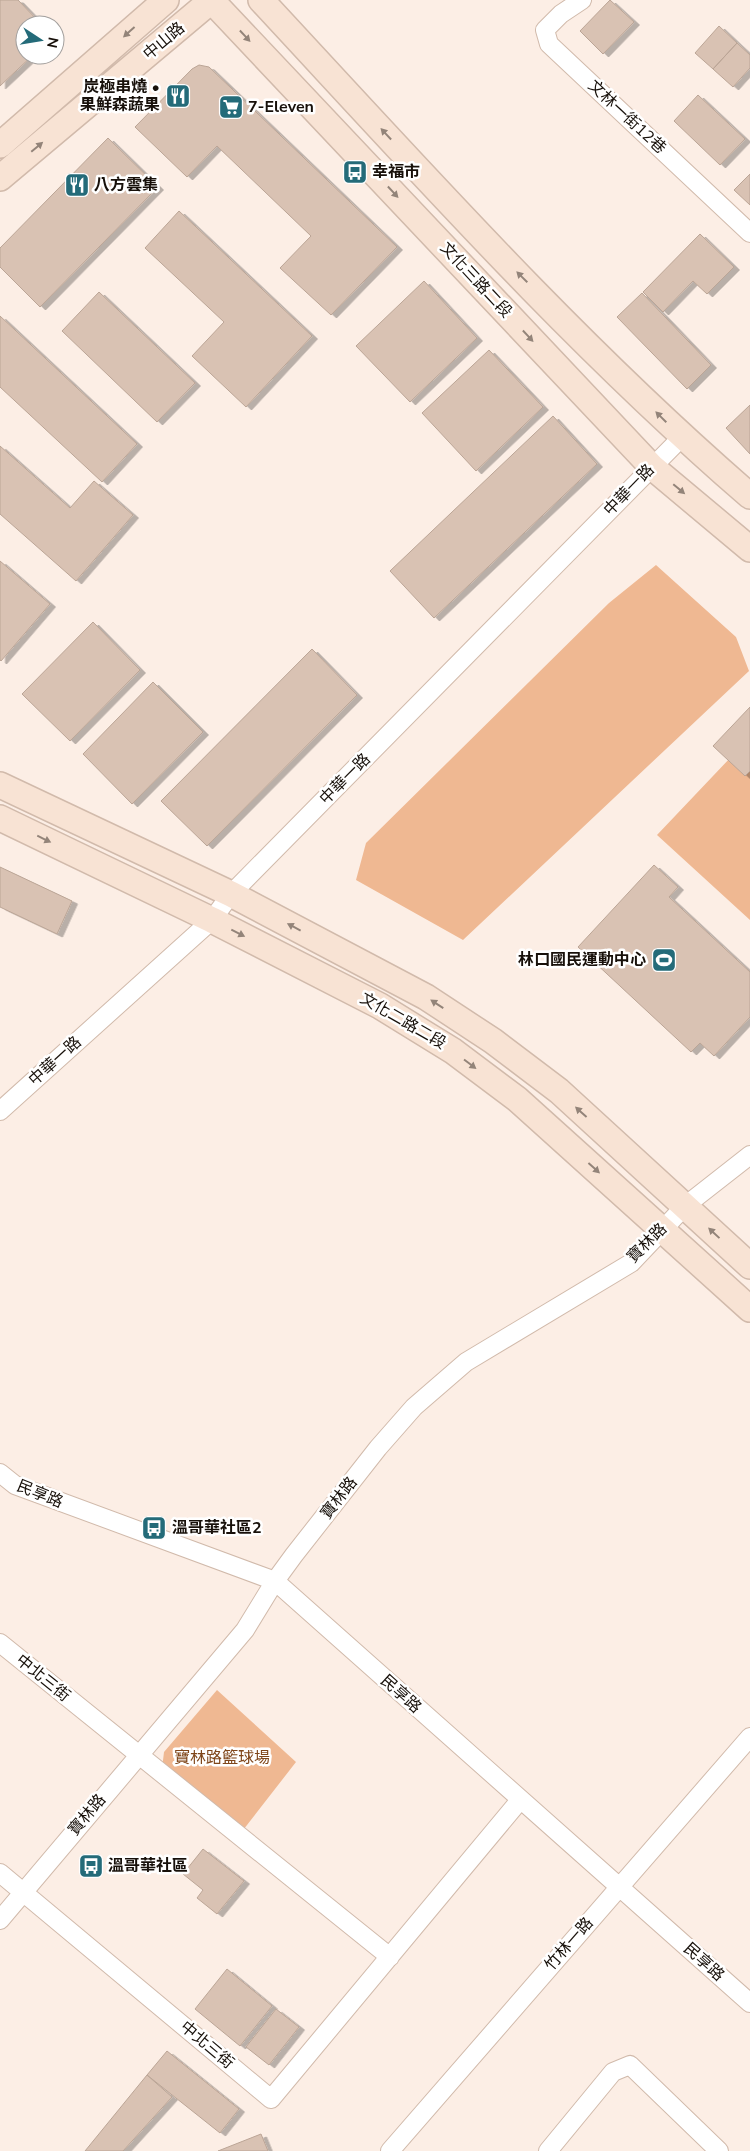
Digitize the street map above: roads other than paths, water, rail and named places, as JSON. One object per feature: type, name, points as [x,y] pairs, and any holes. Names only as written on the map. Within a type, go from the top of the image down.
[{"type":"street","name":"中山路","points":[[0,145],[166,0]]},
{"type":"street","name":"中山路","points":[[0,178],[212,0]]},
{"type":"street","name":"文化三路二段","points":[[212,0],[652,467],[750,550]]},
{"type":"street","name":"文化三路二段","points":[[261,0],[476,231],[682,437],[750,496]]},
{"type":"street","name":"文林一街12巷","points":[[582,0],[544,30],[549,44],[750,233]]},
{"type":"street","name":"中華一路","points":[[0,1111],[212,920],[231,894],[682,437]]},
{"type":"street","name":"文化二路二段","points":[[0,785],[231,894],[426,997],[494,1041],[559,1091],[750,1266]]},
{"type":"street","name":"文化二路二段","points":[[0,818],[212,920],[380,1006],[453,1051],[517,1099],[750,1309]]},
{"type":"street","name":"寶林路","points":[[0,1920],[246,1630],[275,1581],[378,1448],[414,1407],[466,1362],[631,1263],[662,1228],[685,1206],[750,1154]]},
{"type":"street","name":"民享路","points":[[0,1473],[15,1485],[275,1581],[750,2003]]},
{"type":"street","name":"中北三街","points":[[0,1643],[390,1957]]},
{"type":"street","name":"竹林一路","points":[[390,2151],[750,1737]]},
{"type":"street","name":"中北三街","points":[[0,1872],[271,2099],[520,1800]]},
{"type":"street","points":[[548,2151],[613,2072],[630,2065],[719,2151]]},
{"type":"place","name":"炭極串燒 • 果鮮森蔬果","points":[[178,96]]},
{"type":"place","name":"7-Eleven","points":[[231,107]]},
{"type":"place","name":"幸福市","points":[[355,172]]},
{"type":"place","name":"八方雲集","points":[[77,185]]},
{"type":"place","name":"林口國民運動中心","points":[[664,960]]},
{"type":"place","name":"溫哥華社區2","points":[[154,1528]]},
{"type":"place","name":"溫哥華社區","points":[[91,1866]]},
{"type":"park label","name":"寶林路籃球場","points":[[222,1758]]}]
